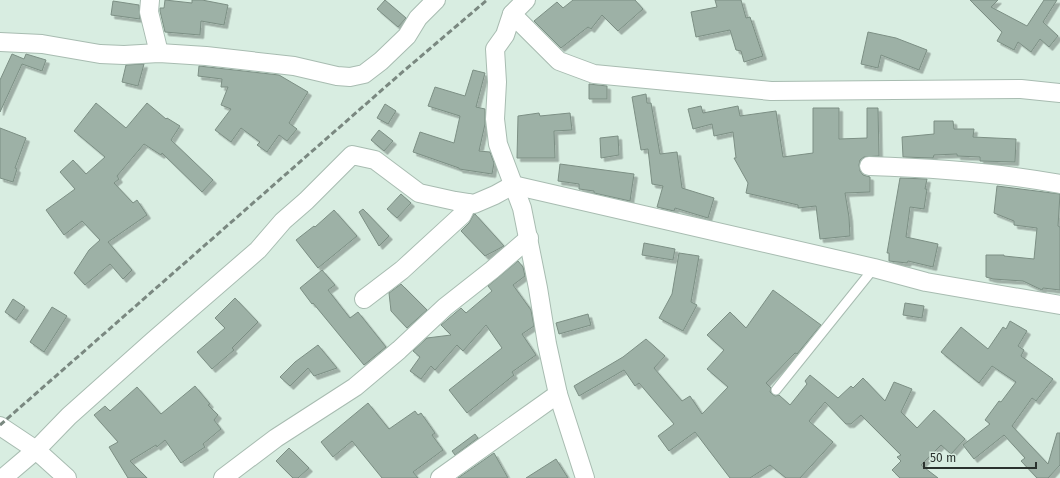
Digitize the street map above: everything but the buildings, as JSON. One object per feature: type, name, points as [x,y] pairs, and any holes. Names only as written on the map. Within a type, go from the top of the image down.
[{"type":"street","points":[[150,0],[149,12],[159,53]]},
{"type":"street","points":[[0,42],[42,44],[100,54],[124,55],[159,53],[206,56],[294,66],[337,76],[350,77],[364,74],[381,61],[407,36],[418,18],[436,0]]},
{"type":"street","points":[[526,0],[512,14],[505,35],[495,49],[497,82],[495,119],[498,144],[522,208],[529,238],[547,344],[558,394],[585,478]]},
{"type":"street","points":[[512,14],[559,61],[594,74],[771,91],[1021,89],[1060,93]]},
{"type":"street","points":[[3,478],[36,450],[69,416],[152,341],[258,250],[283,221],[306,201],[352,154],[375,160],[420,193],[474,204],[513,185],[874,268],[926,282],[1060,305]]},
{"type":"street","points":[[868,166],[999,174],[1060,184]]},
{"type":"street","points":[[364,299],[402,270],[462,216],[468,203]]},
{"type":"street","points":[[223,478],[276,438],[355,386],[399,350],[445,306],[492,270],[529,238]]},
{"type":"street","points":[[440,478],[558,394]]},
{"type":"street","points":[[0,426],[36,450],[67,478]]},
{"type":"lane","points":[[776,390],[874,268]]},
{"type":"railway","points":[[0,425],[399,75],[487,0]]}]
